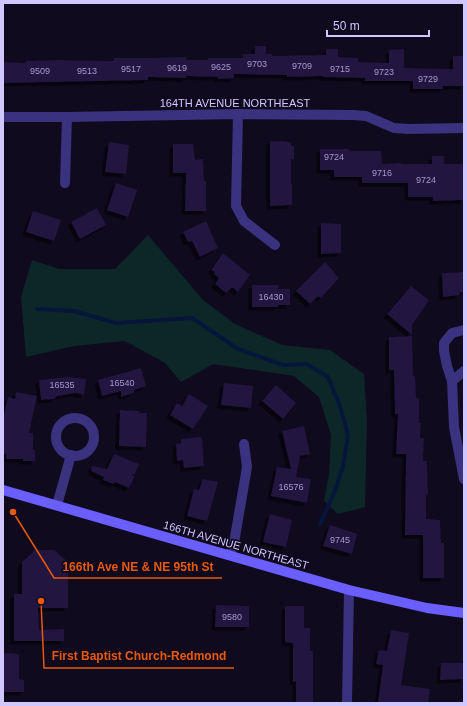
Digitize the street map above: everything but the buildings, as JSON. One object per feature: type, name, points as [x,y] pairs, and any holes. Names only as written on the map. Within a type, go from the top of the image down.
[{"type":"street","name":"164TH AVENUE NORTHEAST","points":[[3,116],[67,117],[238,114],[353,115],[366,116],[394,128],[464,128]]},
{"type":"street","points":[[238,114],[236,206],[244,221],[275,245]]},
{"type":"street","points":[[65,183],[67,117]]},
{"type":"street","points":[[464,330],[452,333],[444,343],[447,366],[452,381],[454,427],[464,479]]},
{"type":"street","points":[[452,381],[464,370]]},
{"type":"street","points":[[230,555],[234,543],[247,467],[244,444]]},
{"type":"street","points":[[57,505],[71,455]]},
{"type":"street","name":"166TH AVENUE NORTHEAST","points":[[3,490],[349,590],[427,608],[464,613]]},
{"type":"street","points":[[347,703],[349,590]]},
{"type":"green space","points":[[148,235],[203,300],[235,324],[282,345],[330,350],[364,374],[367,422],[365,507],[338,514],[324,501],[329,474],[331,435],[319,397],[294,376],[213,364],[181,382],[165,363],[125,341],[74,346],[26,357],[21,297],[32,260],[59,269],[115,269]]},
{"type":"waterway","points":[[37,309],[74,311],[116,323],[192,318],[238,349],[283,365],[307,364],[328,377],[340,406],[348,435],[343,467],[334,493],[320,524]]},
{"type":"place","name":"166th Ave NE & NE 95th St","points":[[13,512]]},
{"type":"place","name":"First Baptist Church-Redmond","points":[[41,601]]}]
